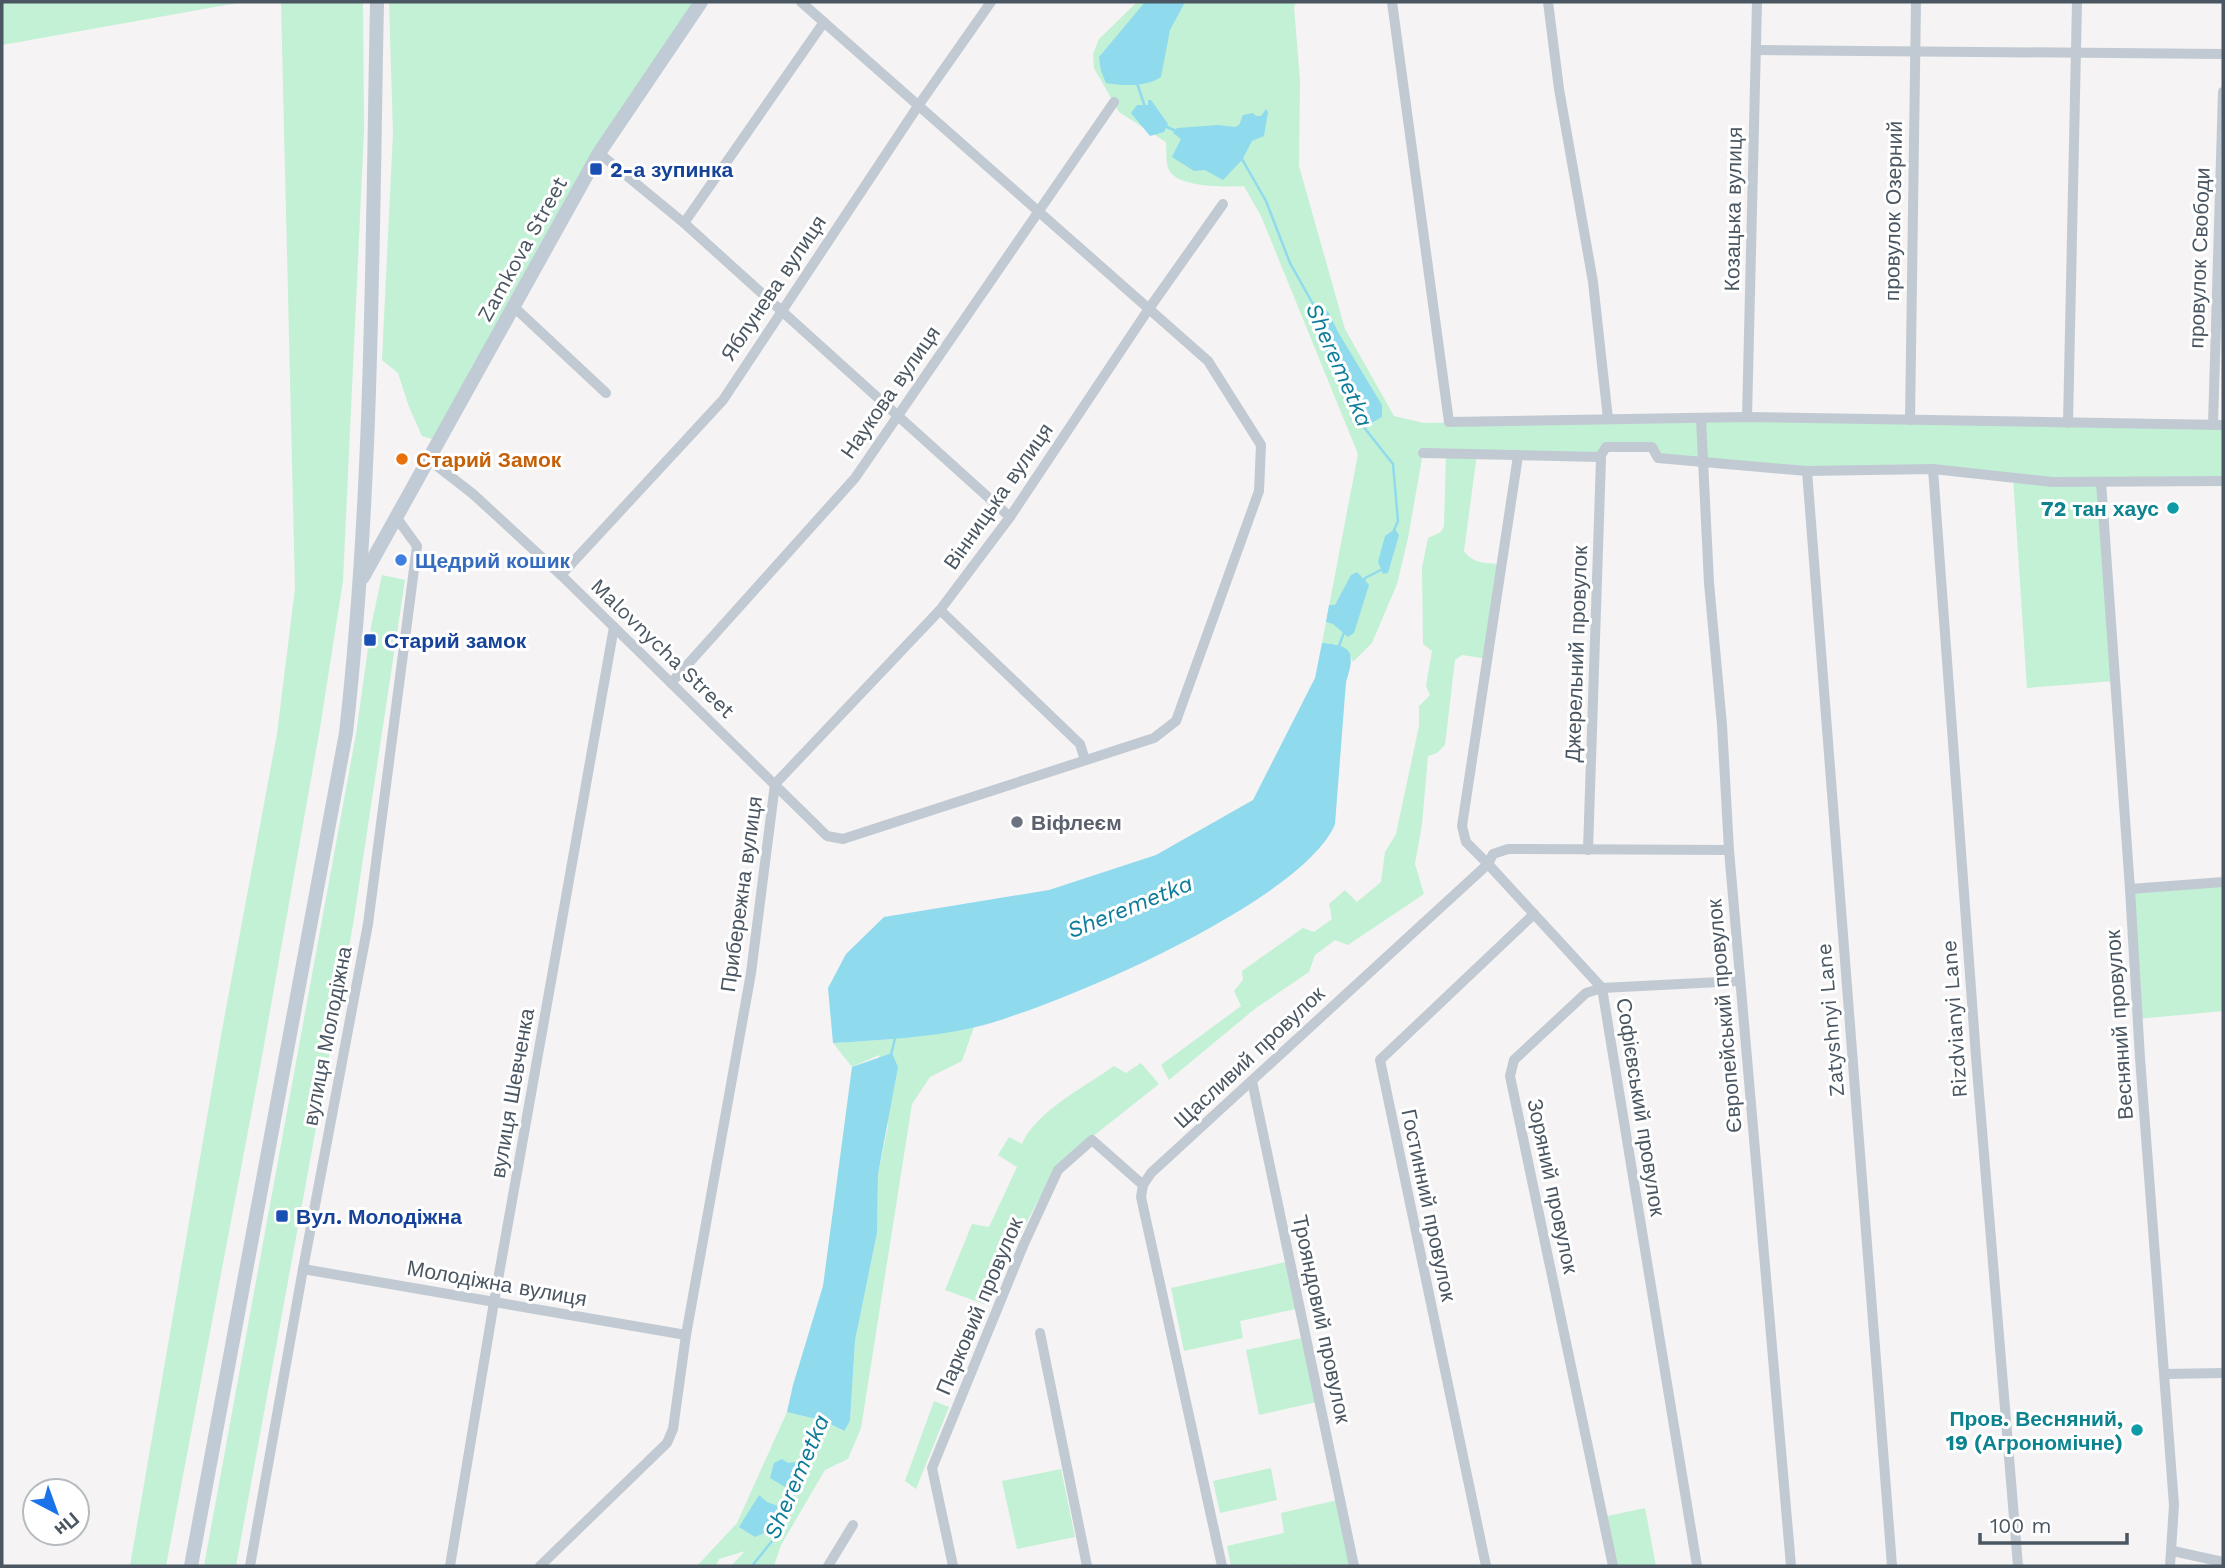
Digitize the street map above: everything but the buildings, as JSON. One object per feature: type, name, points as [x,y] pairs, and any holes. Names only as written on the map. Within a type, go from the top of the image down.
[{"type":"main road","points":[[191,1566],[346,733],[361,582],[370,359],[377,2]]},
{"type":"main road","name":"Zamkova Street","points":[[361,582],[599,153],[701,2]]},
{"type":"street","name":"Прибережна вулиця","points":[[775,784],[827,835],[844,839],[1154,738],[1177,721],[1259,491],[1261,444],[1208,362],[801,2]]},
{"type":"street","name":"Яблунева вулиця","points":[[561,575],[723,400],[918,106],[991,2]]},
{"type":"street","points":[[1392,2],[1449,422],[1747,417],[2218,425]]},
{"type":"street","points":[[1548,2],[1559,89],[1593,282],[1608,419]]},
{"type":"street","name":"Козацька вулиця","points":[[1747,417],[1757,2]]},
{"type":"street","name":"провулок Озерний","points":[[1910,420],[1916,2]]},
{"type":"street","points":[[2068,423],[2077,2]]},
{"type":"street","points":[[684,223],[824,22]]},
{"type":"street","points":[[1757,50],[2223,54]]},
{"type":"street","name":"провулок Свободи","points":[[2218,425],[2223,92]]},
{"type":"street","name":"Наукова вулиця","points":[[671,682],[855,478],[1114,102]]},
{"type":"street","points":[[599,153],[684,223],[1010,517]]},
{"type":"street","name":"Вінницька вулиця","points":[[775,784],[940,610],[1010,517],[1148,310],[1223,205]]},
{"type":"street","points":[[514,307],[606,393]]},
{"type":"street","name":"Європейський провулок","points":[[1701,419],[1709,583],[1722,725],[1729,850],[1791,1566]]},
{"type":"street","points":[[1423,453],[1600,457],[1606,447],[1652,447],[1658,458],[1807,471],[1933,468],[2052,482],[2223,481]]},
{"type":"street","name":"Софієвський провулок","points":[[1518,456],[1462,826],[1466,842],[1602,988],[1697,1566]]},
{"type":"street","name":"Malovnycha Street","points":[[428,459],[473,494],[561,575],[775,784]]},
{"type":"street","name":"Джерельний провулок","points":[[1588,850],[1601,459]]},
{"type":"street","name":"Rizdvianyi Lane","points":[[1933,468],[1976,1057],[2018,1566]]},
{"type":"street","name":"Zatyshnyi Lane","points":[[1807,471],[1892,1566]]},
{"type":"street","name":"Весняний провулок","points":[[2101,482],[2174,1505],[2171,1566]]},
{"type":"street","name":"вулиця Молодіжна","points":[[250,1566],[368,924],[417,546],[394,521]]},
{"type":"street","points":[[940,610],[1080,744],[1085,760]]},
{"type":"street","name":"вулиця Шевченка","points":[[450,1566],[614,627]]},
{"type":"street","name":"Прибережна вулиця","points":[[540,1566],[667,1443],[673,1429],[686,1335],[751,972],[775,784]]},
{"type":"street","name":"Щасливий провулок","points":[[1143,1185],[1151,1173],[1488,864],[1493,854],[1508,849],[1729,850]]},
{"type":"street","points":[[2130,889],[2223,882]]},
{"type":"street","name":"Гостинний провулок","points":[[1486,1566],[1380,1060],[1534,914]]},
{"type":"street","name":"Зоряний провулок","points":[[1613,1566],[1510,1076],[1514,1060],[1586,993],[1602,988],[1740,981]]},
{"type":"street","name":"Трояндовий провулок","points":[[1252,1081],[1354,1566]]},
{"type":"street","name":"Парковий провулок","points":[[953,1566],[932,1468],[1023,1246],[1058,1170],[1092,1140],[1143,1185]]},
{"type":"street","points":[[1143,1185],[1141,1197],[1222,1566]]},
{"type":"street","name":"Молодіжна вулиця","points":[[303,1269],[686,1335]]},
{"type":"street","points":[[1040,1333],[1087,1566]]},
{"type":"street","points":[[2165,1374],[2223,1373]]},
{"type":"street","points":[[828,1566],[853,1525]]},
{"type":"street","points":[[2173,1551],[2223,1563]]},
{"type":"green space","points":[[2,2],[243,2],[2,45]]},
{"type":"green space","points":[[281,2],[363,2],[364,131],[343,581],[261,1062],[166,1566],[130,1566],[222,1030],[277,734],[295,588]]},
{"type":"green space","points":[[389,2],[701,2],[599,153],[438,441],[422,436],[398,373],[382,360],[393,133]]},
{"type":"green space","points":[[1137,2],[1296,2],[1294,7],[1300,80],[1299,166],[1345,329],[1394,416],[1424,423],[1608,419],[2223,425],[2223,481],[2102,482],[2115,681],[2027,688],[2013,477],[1933,469],[1807,471],[1658,458],[1652,447],[1606,447],[1600,457],[1477,454],[1464,551],[1477,561],[1503,564],[1488,659],[1462,655],[1455,660],[1445,745],[1437,753],[1428,756],[1422,824],[1415,864],[1424,894],[1348,945],[1335,940],[1315,955],[1309,972],[1256,1008],[1169,1080],[1161,1065],[1241,1006],[1234,991],[1243,980],[1242,971],[1303,928],[1314,932],[1332,919],[1329,904],[1345,890],[1357,902],[1381,882],[1385,852],[1396,834],[1419,726],[1419,706],[1430,695],[1426,686],[1432,651],[1423,644],[1422,567],[1428,538],[1441,532],[1444,526],[1446,454],[1423,453],[1397,584],[1372,643],[1353,662],[1341,646],[1322,643],[1358,454],[1261,216],[1244,186],[1204,185],[1174,176],[1168,167],[1166,142],[1119,112],[1094,68],[1093,54],[1099,39]]},
{"type":"green space","points":[[382,575],[405,580],[353,925],[236,1566],[204,1566],[356,734],[371,627]]},
{"type":"green space","points":[[2223,882],[2223,1011],[2137,1019],[2130,889]]},
{"type":"green space","points":[[974,1027],[962,1061],[930,1077],[912,1104],[861,1428],[848,1459],[825,1470],[781,1545],[774,1566],[731,1566],[745,1551],[719,1559],[716,1566],[697,1566],[737,1523],[787,1412],[824,1421],[843,1431],[850,1421],[855,1341],[877,1233],[878,1174],[888,1126],[879,1055],[852,1067],[833,1043],[895,1039]]},
{"type":"green space","points":[[1141,1063],[1159,1084],[1082,1145],[1051,1176],[984,1304],[945,1290],[972,1224],[989,1227],[1017,1167],[998,1155],[1009,1137],[1022,1144],[1038,1121],[1076,1091],[1114,1066],[1126,1073]]},
{"type":"green space","points":[[1286,1262],[1296,1309],[1240,1321],[1243,1338],[1184,1351],[1171,1288]]},
{"type":"green space","points":[[1302,1338],[1317,1402],[1259,1415],[1246,1350]]},
{"type":"green space","points":[[934,1401],[949,1407],[916,1489],[905,1481]]},
{"type":"green space","points":[[1271,1468],[1277,1500],[1220,1513],[1213,1481]]},
{"type":"green space","points":[[1061,1469],[1075,1537],[1017,1549],[1002,1481]]},
{"type":"green space","points":[[1337,1500],[1354,1566],[1231,1566],[1227,1546],[1284,1533],[1281,1513]]},
{"type":"green space","points":[[1645,1508],[1656,1566],[1613,1566],[1603,1517]]},
{"type":"water","points":[[1145,2],[1185,2],[1170,30],[1161,77],[1142,84],[1106,83],[1099,57]]},
{"type":"water","points":[[1148,100],[1151,100],[1168,124],[1164,132],[1150,136],[1131,113],[1137,105],[1148,105]]},
{"type":"water","points":[[1266,109],[1268,112],[1264,136],[1252,141],[1242,160],[1223,180],[1205,170],[1194,171],[1172,157],[1181,139],[1173,133],[1177,128],[1218,125],[1235,127],[1239,125],[1243,115],[1253,113],[1261,116]]},
{"type":"water","points":[[1324,308],[1382,405],[1382,417],[1363,428],[1356,425],[1344,390],[1313,323],[1313,314],[1317,309]]},
{"type":"water","points":[[1395,529],[1399,535],[1388,573],[1383,574],[1378,562],[1385,536]]},
{"type":"water","points":[[1357,572],[1369,585],[1354,633],[1348,637],[1333,624],[1326,622],[1329,605],[1335,605],[1351,575]]},
{"type":"water","points":[[1322,643],[1341,646],[1351,658],[1346,682],[1335,824],[1314,854],[1277,885],[1229,917],[1174,947],[1062,998],[1013,1016],[940,1034],[833,1043],[828,988],[846,954],[884,917],[1049,890],[1156,855],[1253,800],[1315,678]]},
{"type":"water","points":[[892,1053],[898,1067],[878,1174],[877,1233],[855,1341],[850,1421],[844,1431],[824,1421],[787,1412],[823,1286],[852,1067]]},
{"type":"water","points":[[782,1459],[788,1463],[801,1461],[802,1464],[785,1487],[770,1478],[774,1463]]},
{"type":"water","points":[[759,1495],[778,1506],[766,1532],[755,1537],[739,1527]]},
{"type":"waterway","name":"Sheremetka","points":[[1136,80],[1145,107]]},
{"type":"waterway","name":"Sheremetka","points":[[1165,126],[1178,132]]},
{"type":"waterway","name":"Sheremetka","points":[[1242,159],[1266,201],[1290,263],[1318,313]]},
{"type":"waterway","name":"Sheremetka","points":[[1363,426],[1393,464],[1398,521],[1394,530]]},
{"type":"waterway","name":"Sheremetka","points":[[1364,581],[1381,570]]},
{"type":"waterway","name":"Sheremetka","points":[[1339,646],[1345,630]]},
{"type":"waterway","name":"Sheremetka","points":[[891,1055],[895,1038]]},
{"type":"waterway","name":"Sheremetka","points":[[752,1566],[776,1536],[825,1420]]},
{"type":"place","name":"2-а зупинка","points":[[596,169]]},
{"type":"place","name":"Старий Замок","points":[[402,459]]},
{"type":"place","name":"72 тан хаус","points":[[2173,508]]},
{"type":"place","name":"Щедрий кошик","points":[[401,560]]},
{"type":"place","name":"Старий замок","points":[[370,640]]},
{"type":"place","name":"Віфлеєм","points":[[1017,822]]},
{"type":"place","name":"Вул. Молодіжна","points":[[282,1216]]},
{"type":"place","name":"Пров. Весняний, 19 (Агрономічне)","points":[[2137,1430]]}]
